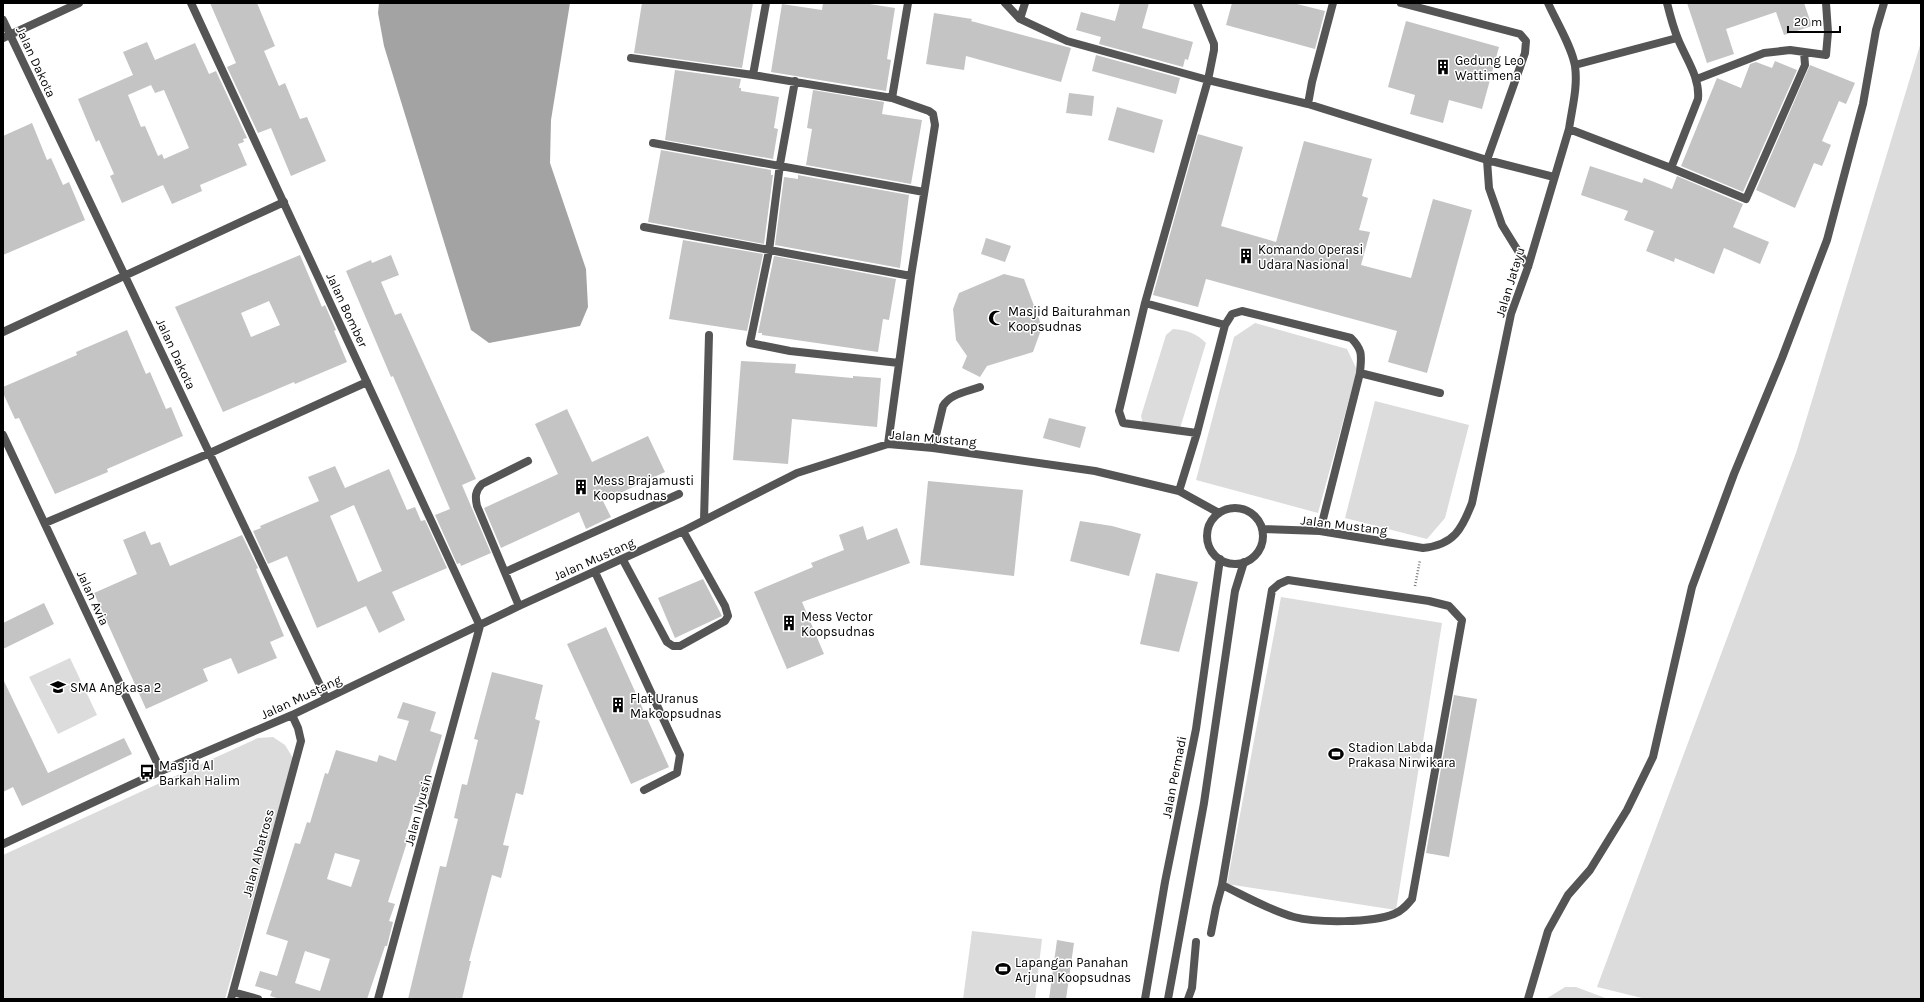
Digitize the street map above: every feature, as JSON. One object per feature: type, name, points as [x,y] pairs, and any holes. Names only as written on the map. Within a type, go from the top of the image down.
[{"type":"lane","points":[[6,37],[79,3]]},
{"type":"lane","name":"Jalan Bomber","points":[[192,3],[480,626]]},
{"type":"lane","points":[[753,75],[766,3]]},
{"type":"lane","points":[[892,98],[908,3]]},
{"type":"lane","points":[[1005,3],[1020,19],[1067,41],[1208,80],[1308,104],[1487,160],[1554,177]]},
{"type":"lane","points":[[1020,19],[1025,3]]},
{"type":"lane","points":[[1197,3],[1214,44],[1214,50],[1208,80],[1144,303],[1119,411],[1123,423],[1197,433]]},
{"type":"lane","points":[[1308,104],[1312,82],[1333,3]]},
{"type":"lane","points":[[1401,3],[1520,34],[1526,41],[1525,53],[1487,160],[1489,188],[1502,225],[1528,267]]},
{"type":"lane","name":"Jalan Jatayu","points":[[1423,548],[1436,547],[1452,538],[1463,525],[1472,503],[1511,314],[1528,267],[1568,128],[1576,81],[1575,65],[1548,3]]},
{"type":"lane","points":[[1667,3],[1677,38],[1697,79],[1699,90],[1698,99],[1671,168]]},
{"type":"lane","points":[[1697,79],[1764,53],[1776,51],[1804,52],[1826,55],[1828,32],[1826,3]]},
{"type":"lane","points":[[1528,999],[1548,931],[1568,895],[1590,870],[1627,810],[1653,757],[1692,587],[1734,474],[1782,358],[1827,240],[1863,104],[1876,30],[1884,3]]},
{"type":"lane","name":"Jalan Dakota","points":[[3,20],[6,37],[125,274],[326,698]]},
{"type":"lane","points":[[1575,65],[1677,38]]},
{"type":"lane","points":[[1568,128],[1746,199],[1806,65],[1804,52]]},
{"type":"lane","points":[[631,58],[753,75],[892,98],[923,107],[929,111],[934,118],[935,125],[911,276],[888,444]]},
{"type":"lane","points":[[795,82],[780,164],[769,251],[750,343],[790,351],[899,363]]},
{"type":"lane","points":[[654,142],[780,164],[924,192]]},
{"type":"lane","points":[[3,332],[125,274],[284,202]]},
{"type":"lane","points":[[644,227],[911,276]]},
{"type":"lane","points":[[1144,303],[1225,325]]},
{"type":"lane","points":[[1179,491],[1197,433],[1225,325],[1232,314],[1242,311],[1351,338],[1359,346],[1361,355],[1360,373],[1320,531]]},
{"type":"lane","points":[[704,520],[709,335]]},
{"type":"lane","points":[[1360,373],[1440,393]]},
{"type":"lane","points":[[45,523],[210,453],[367,382]]},
{"type":"lane","points":[[933,448],[943,406],[946,401],[951,397],[980,387]]},
{"type":"lane","name":"Jalan Avia","points":[[3,435],[161,771]]},
{"type":"lane","name":"Jalan Mustang","points":[[3,844],[161,771],[292,715],[519,606],[623,560],[761,493],[797,473],[888,444],[933,448],[1095,471],[1179,491],[1219,513]]},
{"type":"lane","points":[[519,606],[477,506],[476,494],[477,489],[482,484],[528,461]]},
{"type":"lane","points":[[505,572],[679,494]]},
{"type":"lane","points":[[1229,508],[1240,508],[1250,512],[1258,520],[1262,529],[1263,539],[1260,549],[1253,557],[1244,562],[1234,564],[1220,559],[1212,551],[1207,541],[1207,531],[1211,520],[1219,513],[1229,508]]},
{"type":"lane","name":"Jalan Mustang","points":[[1262,529],[1320,531],[1423,548]]},
{"type":"lane","points":[[623,560],[668,642],[673,646],[680,646],[725,621],[728,616],[725,606],[683,531]]},
{"type":"lane","name":"Jalan Permadi","points":[[1145,999],[1165,882],[1196,729],[1220,559]]},
{"type":"lane","points":[[1168,999],[1204,803],[1235,591],[1244,562]]},
{"type":"lane","points":[[595,572],[680,755],[677,773],[644,790]]},
{"type":"lane","points":[[1211,933],[1222,885],[1272,590],[1279,584],[1288,580],[1412,598],[1449,606],[1462,620],[1412,899],[1403,909],[1394,915],[1360,920],[1325,921],[1295,917],[1222,885]]},
{"type":"lane","name":"Jalan Ilyusin","points":[[378,999],[480,626]]},
{"type":"lane","name":"Jalan Albatross","points":[[232,995],[301,741],[298,728],[292,715]]},
{"type":"lane","points":[[1188,999],[1192,988],[1196,942]]},
{"type":"lane","points":[[232,995],[258,999]]},
{"type":"path","points":[[1412,598],[1423,548]]},
{"type":"shaded area","points":[[379,3],[570,3],[551,120],[550,163],[586,269],[588,307],[580,326],[489,343],[471,330],[384,46],[378,13]]},
{"type":"shaded area","points":[[1921,42],[1921,999],[1646,999],[1597,987],[1796,453]]},
{"type":"shaded area","points":[[1255,323],[1347,349],[1357,370],[1318,513],[1196,480],[1234,337]]},
{"type":"shaded area","points":[[1173,329],[1191,333],[1206,343],[1178,435],[1143,424],[1141,416],[1166,335]]},
{"type":"shaded area","points":[[1375,401],[1469,425],[1445,518],[1427,539],[1345,518]]},
{"type":"shaded area","name":"Stadion Labda Prakasa Nirwikara","points":[[1281,597],[1442,623],[1396,910],[1227,884]]},
{"type":"shaded area","points":[[70,658],[97,715],[58,734],[29,677]]},
{"type":"shaded area","points":[[273,737],[285,745],[293,758],[225,999],[3,999],[3,855],[258,738]]},
{"type":"shaded area","name":"Lapangan Panahan Arjuna Koopsudnas","points":[[972,931],[1042,939],[1035,999],[963,999]]},
{"type":"shaded area","points":[[1565,987],[1576,987],[1608,999],[1546,999]]},
{"type":"building","points":[[210,3],[257,3],[275,46],[264,51],[279,86],[285,83],[300,119],[307,117],[326,161],[291,176],[271,128],[258,133],[227,67],[236,63]]},
{"type":"building","points":[[642,3],[753,3],[742,68],[634,53]]},
{"type":"building","points":[[823,3],[863,3],[895,8],[887,59],[891,60],[886,91],[771,72],[782,4],[822,10]]},
{"type":"building","points":[[1120,3],[1149,3],[1142,28],[1193,42],[1188,60],[1185,59],[1183,67],[1099,44],[1101,37],[1076,30],[1081,12],[1115,21]]},
{"type":"building","points":[[1232,3],[1293,3],[1325,11],[1315,49],[1226,25]]},
{"type":"building","points":[[1687,3],[1804,3],[1812,26],[1784,35],[1776,12],[1726,29],[1734,54],[1707,63]]},
{"type":"building","points":[[934,13],[972,19],[971,21],[1071,48],[1061,82],[966,56],[964,70],[926,64]]},
{"type":"building","name":"Gedung Leo Wattimena","points":[[1406,21],[1499,47],[1482,109],[1449,100],[1443,123],[1410,114],[1415,95],[1388,87]]},
{"type":"building","points":[[147,42],[155,60],[195,43],[209,74],[216,71],[247,138],[243,139],[244,142],[238,144],[247,165],[200,185],[202,191],[172,204],[163,185],[122,203],[110,176],[114,174],[99,140],[96,142],[78,99],[133,75],[123,52]],"holes":[[[151,85],[155,93],[164,90],[189,148],[164,159],[162,154],[158,156],[145,126],[141,127],[128,95]]]},
{"type":"building","points":[[1096,55],[1180,78],[1176,94],[1092,71]]},
{"type":"building","points":[[1775,61],[1797,70],[1743,192],[1681,166],[1717,78],[1741,88],[1750,64],[1756,62],[1772,68]]},
{"type":"building","points":[[1810,65],[1855,83],[1846,104],[1839,101],[1822,141],[1831,145],[1822,166],[1814,163],[1795,208],[1756,190]]},
{"type":"building","points":[[675,70],[741,79],[739,88],[741,88],[741,91],[779,97],[774,128],[778,129],[773,159],[665,140]]},
{"type":"building","points":[[813,90],[884,102],[882,114],[922,120],[911,184],[806,165],[812,129],[807,128]]},
{"type":"building","points":[[1069,93],[1094,96],[1092,116],[1066,113]]},
{"type":"building","points":[[1117,107],[1163,120],[1154,153],[1108,140]]},
{"type":"building","points":[[32,123],[47,160],[51,158],[63,185],[69,182],[85,220],[3,255],[3,136]]},
{"type":"building","name":"Komando Operasi Udara Nasional","points":[[1198,134],[1243,147],[1221,226],[1276,242],[1304,141],[1372,159],[1362,196],[1368,198],[1359,230],[1370,232],[1361,265],[1411,278],[1433,199],[1472,210],[1427,373],[1388,362],[1397,331],[1206,279],[1198,307],[1153,295]]},
{"type":"building","points":[[661,150],[771,170],[771,175],[773,175],[764,244],[648,222]]},
{"type":"building","points":[[1590,166],[1642,183],[1644,178],[1672,189],[1677,176],[1743,204],[1733,227],[1769,242],[1760,264],[1724,248],[1714,274],[1675,258],[1674,262],[1646,251],[1654,231],[1624,220],[1628,211],[1581,195]]},
{"type":"building","points":[[798,175],[909,195],[900,268],[775,245],[784,177],[798,179]]},
{"type":"building","points":[[986,238],[1011,246],[1005,262],[981,254]]},
{"type":"building","points":[[683,240],[763,254],[747,331],[669,319]]},
{"type":"building","points":[[300,255],[322,307],[325,305],[336,330],[334,331],[347,362],[295,384],[294,382],[223,412],[175,307]],"holes":[[[269,301],[280,325],[251,337],[241,313]]]},
{"type":"building","points":[[391,255],[399,275],[381,282],[395,315],[401,313],[476,479],[462,485],[491,553],[461,566],[460,563],[457,564],[435,515],[450,509],[393,376],[391,377],[346,271],[371,260],[372,263]]},
{"type":"building","points":[[774,256],[896,279],[889,320],[883,319],[878,352],[762,335],[762,333],[758,333]]},
{"type":"building","name":"Masjid Baiturahman Koopsudnas","points":[[1004,274],[1024,279],[1042,327],[1033,352],[987,366],[980,377],[962,368],[967,356],[956,340],[953,309],[959,293]]},
{"type":"building","points":[[127,330],[146,374],[150,372],[166,409],[171,407],[183,436],[107,469],[108,472],[55,494],[19,418],[15,419],[3,393],[3,387],[77,355],[76,352]]},
{"type":"building","points":[[741,361],[796,364],[795,373],[853,378],[853,376],[881,378],[877,427],[792,419],[788,464],[733,460]]},
{"type":"building","name":"Mess Brajamusti Koopsudnas","points":[[567,409],[592,462],[648,436],[665,472],[603,501],[611,517],[586,529],[579,512],[501,548],[484,508],[558,474],[535,424]]},
{"type":"building","points":[[1049,418],[1086,427],[1080,448],[1043,438]]},
{"type":"building","points":[[335,466],[345,488],[389,469],[407,510],[415,507],[421,521],[425,520],[447,568],[392,592],[405,620],[379,633],[366,606],[317,628],[287,556],[268,564],[253,531],[261,528],[260,526],[319,501],[308,477]],"holes":[[[354,505],[382,571],[358,582],[330,516]]]},
{"type":"building","points":[[928,481],[1023,490],[1014,576],[920,565]]},
{"type":"building","points":[[1080,521],[1112,526],[1141,534],[1129,576],[1070,561]]},
{"type":"building","points":[[863,526],[867,540],[897,528],[910,563],[802,602],[824,654],[787,669],[754,592],[813,567],[811,563],[844,550],[839,535]]},
{"type":"building","points":[[145,531],[151,545],[160,542],[170,566],[242,535],[258,568],[256,569],[284,636],[270,642],[277,658],[238,674],[231,658],[203,669],[208,681],[146,709],[94,593],[137,574],[123,540]]},
{"type":"building","points":[[1156,573],[1198,582],[1179,652],[1140,644]]},
{"type":"building","points":[[703,579],[722,616],[675,638],[658,598]]},
{"type":"building","points":[[44,603],[54,624],[3,649],[3,623]]},
{"type":"building","name":"Flat Uranus Makoopsudnas","points":[[606,627],[669,767],[631,784],[567,644]]},
{"type":"building","points":[[492,672],[543,685],[535,719],[540,721],[523,795],[516,793],[503,845],[509,846],[501,878],[492,875],[469,961],[471,961],[462,999],[408,999],[440,866],[446,867],[458,819],[454,818],[462,784],[467,785],[478,740],[474,739]]},
{"type":"building","points":[[3,679],[48,773],[124,738],[132,754],[22,806],[13,787],[3,792]]},
{"type":"building","points":[[1454,695],[1477,699],[1449,857],[1426,853]]},
{"type":"building","points":[[403,702],[436,712],[430,731],[442,735],[428,781],[432,783],[427,800],[417,797],[405,838],[408,839],[388,902],[395,904],[389,921],[393,922],[387,946],[385,946],[367,999],[280,999],[270,996],[272,991],[255,986],[260,971],[277,976],[288,941],[266,934],[295,843],[300,844],[307,822],[310,823],[325,773],[328,774],[336,750],[377,762],[379,755],[396,761],[409,721],[397,718]],"holes":[[[335,853],[360,860],[351,887],[327,879]],[[305,951],[330,959],[320,991],[295,983]]]},
{"type":"building","name":"Lapangan Panahan Arjuna Koopsudnas","points":[[1057,940],[1074,943],[1066,999],[1049,999]]},
{"type":"place","name":"Gedung Leo Wattimena","points":[[1443,67]]},
{"type":"place","name":"Komando Operasi Udara Nasional","points":[[1246,256]]},
{"type":"place","name":"Masjid Baiturahman Koopsudnas","points":[[996,318]]},
{"type":"place","name":"Mess Brajamusti Koopsudnas","points":[[581,487]]},
{"type":"place","name":"Mess Vector Koopsudnas","points":[[789,623]]},
{"type":"place","name":"SMA Angkasa 2","points":[[58,687]]},
{"type":"place","name":"Flat Uranus Makoopsudnas","points":[[618,705]]},
{"type":"place","name":"Stadion Labda Prakasa Nirwikara","points":[[1336,754]]},
{"type":"place","name":"Masjid Al Barkah Halim","points":[[147,772]]},
{"type":"place","name":"Lapangan Panahan Arjuna Koopsudnas","points":[[1003,969]]}]
